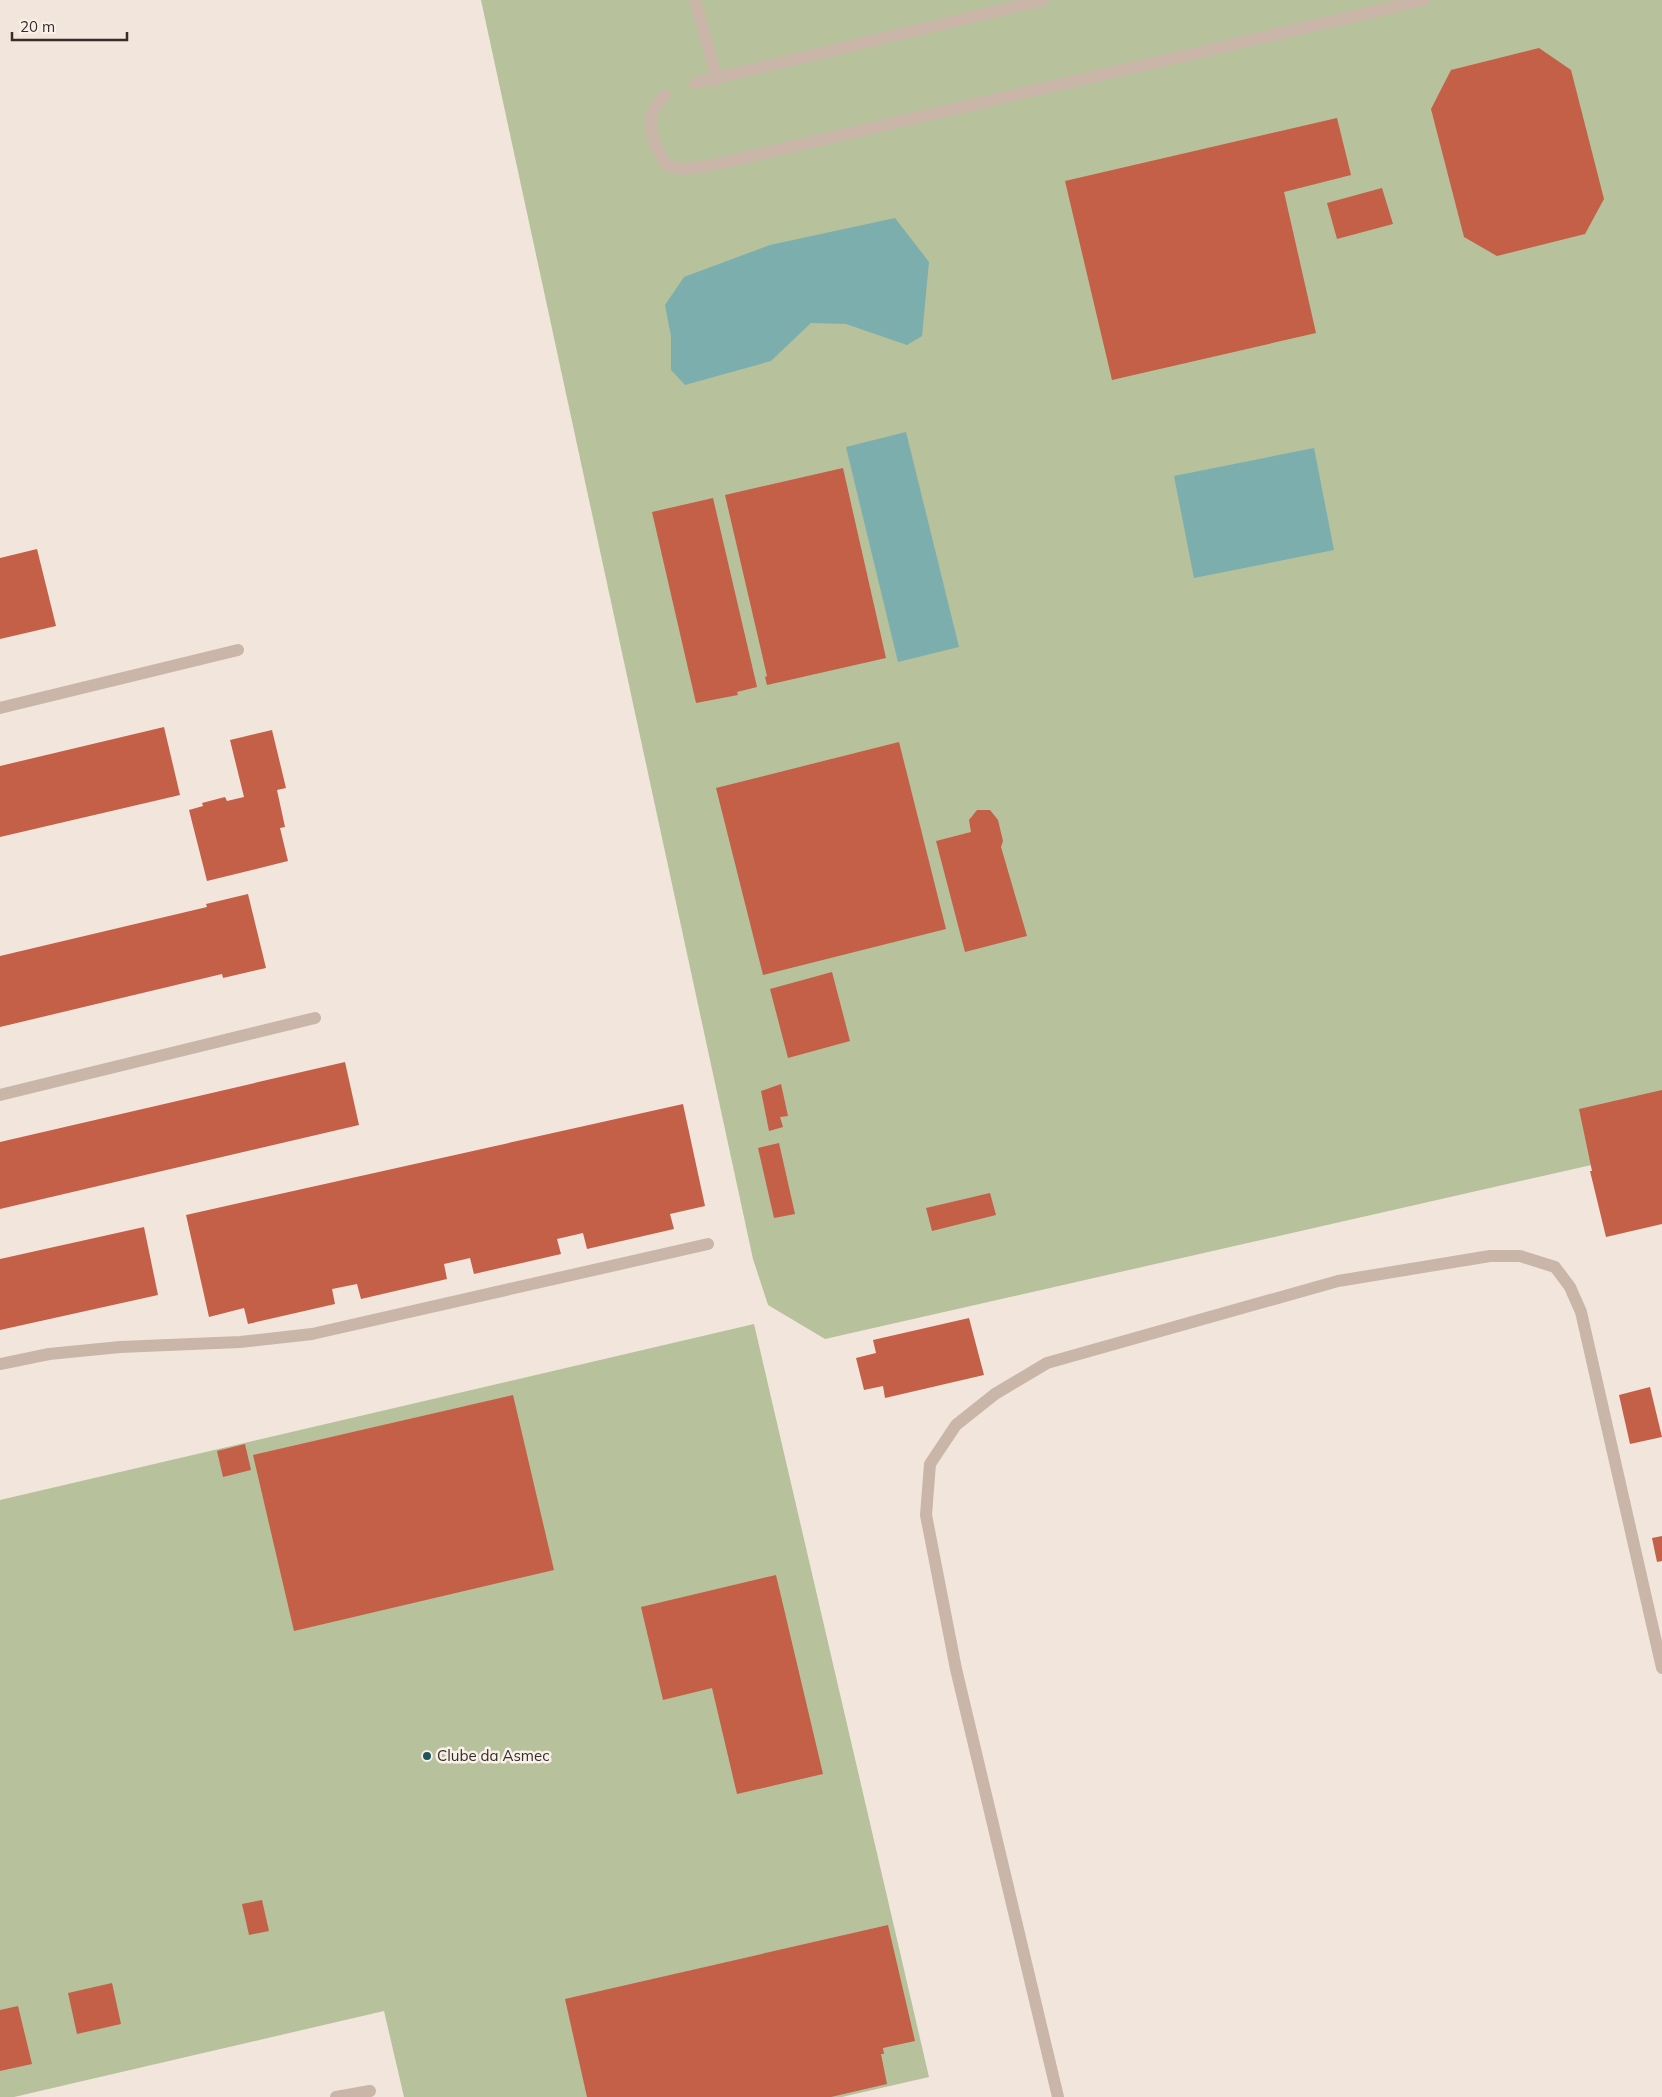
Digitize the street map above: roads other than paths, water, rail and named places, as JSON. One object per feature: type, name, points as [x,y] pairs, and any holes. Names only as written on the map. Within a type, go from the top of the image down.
[{"type":"lane","points":[[697,0],[717,79]]},
{"type":"lane","points":[[695,83],[1044,0]]},
{"type":"lane","points":[[665,96],[653,110],[651,126],[657,150],[667,165],[682,169],[709,166],[1424,0]]},
{"type":"lane","points":[[0,708],[238,650]]},
{"type":"lane","points":[[0,1095],[315,1018]]},
{"type":"lane","points":[[0,1364],[49,1354],[120,1347],[240,1342],[312,1334],[708,1244]]},
{"type":"lane","points":[[1058,2097],[956,1669],[926,1515],[930,1464],[956,1425],[995,1394],[1047,1363],[1338,1282],[1490,1256],[1520,1256],[1555,1266],[1570,1287],[1581,1312],[1662,1668]]},
{"type":"lane","points":[[336,2097],[370,2091]]},
{"type":"water","points":[[895,218],[929,262],[922,336],[907,345],[846,324],[811,323],[771,361],[685,385],[671,370],[671,336],[665,305],[684,277],[770,245]]},
{"type":"water","points":[[906,432],[959,647],[898,662],[846,447]]},
{"type":"water","points":[[1314,448],[1334,550],[1194,578],[1174,476]]},
{"type":"place","name":"Clube da Asmec","points":[[427,1756]]}]
